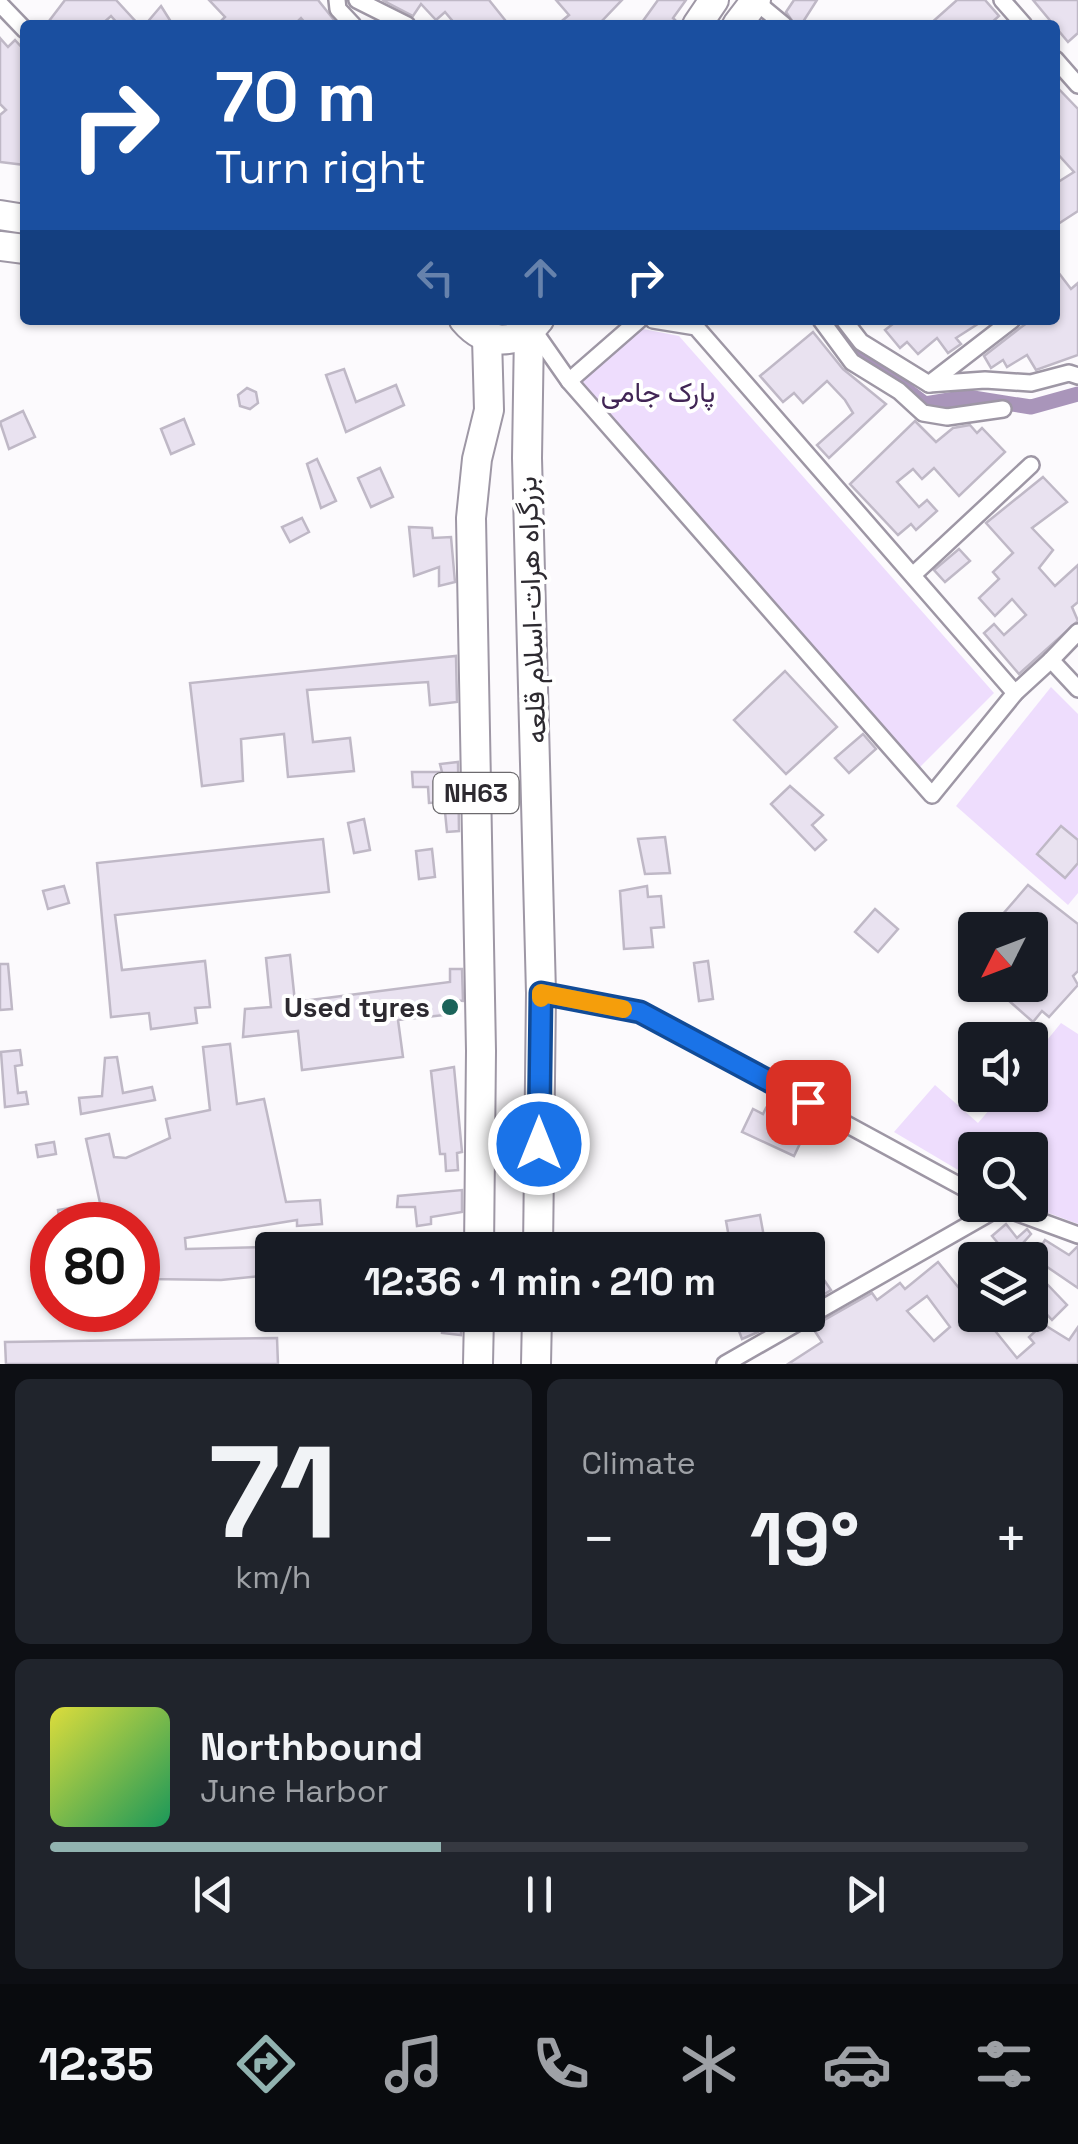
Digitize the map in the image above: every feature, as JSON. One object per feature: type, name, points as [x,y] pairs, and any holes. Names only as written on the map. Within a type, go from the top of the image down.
[{"type":"highway","points":[[741,20],[756,0]]},
{"type":"highway","name":"NH63","points":[[469,325],[516,338],[533,326]]},
{"type":"highway","name":"بزرگراه هرات-اسلام قلعه","points":[[469,325],[489,410],[477,459],[470,518],[481,1051],[479,1232]]},
{"type":"highway","name":"بزرگراه هرات-اسلام قلعه","points":[[533,326],[527,458],[541,993],[538,1232]]},
{"type":"highway","points":[[478,1364],[479,1332]]},
{"type":"highway","points":[[536,1364],[537,1332]]},
{"type":"street","points":[[356,0],[397,20]]},
{"type":"street","points":[[756,0],[778,20]]},
{"type":"street","points":[[1002,0],[1020,20]]},
{"type":"street","points":[[0,4],[20,25]]},
{"type":"street","points":[[1060,65],[1078,85]]},
{"type":"street","points":[[569,381],[632,325]]},
{"type":"street","points":[[684,325],[701,325]]},
{"type":"street","points":[[825,325],[852,362],[924,413],[948,417],[1003,409]]},
{"type":"street","points":[[848,325],[861,342],[929,384],[985,380],[1031,383],[1069,374],[1078,376]]},
{"type":"street","points":[[929,384],[1006,325]]},
{"type":"street","points":[[533,326],[569,381],[932,795],[1015,693],[1078,632]]},
{"type":"street","points":[[696,327],[1015,693]]},
{"type":"street","points":[[914,574],[1032,465]]},
{"type":"street","points":[[1051,660],[1078,689]]},
{"type":"street","points":[[541,993],[640,1012],[958,1185]]},
{"type":"street","points":[[725,1364],[970,1222]]},
{"type":"street","points":[[1042,1222],[1078,1235]]},
{"type":"green space","name":"پارک جامی","points":[[638,328],[679,336],[994,693],[920,767],[578,381]]},
{"type":"green space","points":[[1051,687],[1078,714],[1078,893],[1068,905],[956,806]]},
{"type":"green space","points":[[1061,1023],[1078,1034],[1078,1224],[1048,1213],[1048,1132],[958,1132],[958,1170],[894,1132],[935,1085],[958,1105],[958,1112],[966,1112],[978,1123],[987,1112],[1048,1112],[1048,1039]]},
{"type":"building","points":[[65,0],[116,0],[134,20],[115,20],[111,16],[107,20],[50,20]]},
{"type":"building","points":[[209,0],[318,0],[334,20],[222,20],[225,17]]},
{"type":"building","points":[[382,0],[489,0],[505,20],[452,20],[445,12],[436,20],[421,4],[413,16]]},
{"type":"building","points":[[556,0],[622,0],[603,20],[563,20],[569,15]]},
{"type":"building","points":[[658,0],[686,0],[675,20],[644,20]]},
{"type":"building","points":[[794,0],[817,0],[804,20],[792,20],[786,12]]},
{"type":"building","points":[[957,0],[985,0],[999,16],[995,20],[935,20]]},
{"type":"building","points":[[1033,0],[1078,0],[1078,33],[1068,42],[1060,32],[1060,20],[1050,20]]},
{"type":"building","points":[[161,6],[170,20],[149,20]]},
{"type":"building","points":[[0,38],[8,47],[15,40],[20,46],[20,164],[0,162],[0,115],[6,110],[0,104]]},
{"type":"building","points":[[1060,90],[1078,109],[1078,211],[1060,223],[1060,181],[1074,172],[1060,157]]},
{"type":"building","points":[[1060,275],[1071,289],[1078,283],[1078,355],[1036,370],[1027,355],[1007,367],[1003,360],[991,368],[984,356],[1020,328],[1060,325]]},
{"type":"building","points":[[892,325],[976,325],[956,338],[961,344],[948,353],[937,338],[918,354],[907,342],[900,348],[885,330]]},
{"type":"building","points":[[813,332],[843,369],[886,404],[829,458],[817,445],[853,413],[845,400],[827,381],[803,403],[794,393],[783,402],[760,376]]},
{"type":"building","points":[[344,369],[356,402],[396,385],[404,405],[346,432],[326,375]]},
{"type":"building","points":[[247,388],[256,392],[258,403],[250,409],[240,406],[238,395]]},
{"type":"building","points":[[23,411],[35,437],[9,449],[0,422]]},
{"type":"building","points":[[184,419],[194,444],[171,454],[161,429]]},
{"type":"building","points":[[915,421],[936,442],[953,428],[970,425],[977,433],[982,428],[1005,452],[959,496],[934,468],[922,479],[913,469],[897,482],[919,507],[927,500],[937,511],[916,530],[911,524],[898,535],[850,484]]},
{"type":"building","points":[[317,459],[336,501],[321,508],[307,464]]},
{"type":"building","points":[[380,468],[393,497],[371,507],[358,478]]},
{"type":"building","points":[[1043,477],[1067,502],[1032,528],[1053,550],[1039,568],[1055,586],[1078,565],[1078,602],[1072,607],[1078,621],[1019,674],[984,633],[994,624],[1004,635],[1026,615],[1012,599],[995,616],[979,598],[999,579],[993,572],[1013,553],[986,523]]},
{"type":"building","points":[[302,518],[309,532],[290,542],[282,527]]},
{"type":"building","points":[[409,527],[432,528],[433,538],[451,537],[455,582],[439,586],[439,567],[414,576]]},
{"type":"building","points":[[959,549],[970,561],[945,582],[934,570]]},
{"type":"building","points":[[456,656],[457,702],[430,705],[428,682],[307,690],[313,742],[350,738],[354,771],[288,777],[284,734],[241,739],[243,781],[202,786],[190,683]]},
{"type":"building","points":[[785,671],[837,727],[786,774],[734,720]]},
{"type":"building","points":[[863,734],[876,749],[849,773],[835,758]]},
{"type":"building","points":[[458,762],[459,831],[447,832],[444,802],[429,803],[428,787],[413,787],[412,772],[442,772],[440,764]]},
{"type":"building","points":[[790,786],[823,815],[812,825],[826,840],[815,850],[771,804]]},
{"type":"building","points":[[364,819],[370,850],[354,853],[348,823]]},
{"type":"building","points":[[1061,826],[1078,840],[1078,863],[1065,878],[1037,854]]},
{"type":"building","points":[[665,837],[670,873],[645,874],[638,839]]},
{"type":"building","points":[[323,839],[329,892],[115,915],[122,970],[205,961],[210,1007],[195,1008],[197,1023],[151,1029],[149,1013],[111,1017],[97,863]]},
{"type":"building","points":[[432,849],[435,877],[419,879],[416,851]]},
{"type":"building","points":[[1028,885],[1078,924],[1078,971],[1073,976],[1078,985],[1049,1017],[1042,1011],[1033,1022],[1010,1002],[1048,1002],[1048,912],[1005,912]]},
{"type":"building","points":[[64,886],[69,903],[48,909],[43,891]]},
{"type":"building","points":[[647,886],[648,897],[661,896],[664,927],[651,928],[653,947],[624,949],[620,891]]},
{"type":"building","points":[[875,909],[898,929],[878,952],[855,932]]},
{"type":"building","points":[[290,955],[295,1002],[450,982],[450,969],[462,969],[463,1001],[452,1000],[454,1014],[398,1020],[403,1057],[302,1070],[298,1031],[243,1037],[245,1009],[271,1007],[266,958]]},
{"type":"building","points":[[708,961],[713,999],[699,1001],[694,963]]},
{"type":"building","points":[[0,964],[8,964],[12,1009],[0,1010]]},
{"type":"building","points":[[230,1044],[237,1104],[264,1099],[286,1202],[320,1200],[322,1224],[297,1226],[297,1220],[185,1238],[186,1249],[255,1247],[255,1277],[160,1279],[160,1202],[100,1202],[86,1139],[109,1134],[114,1157],[126,1158],[170,1138],[166,1119],[210,1110],[203,1047]]},
{"type":"building","points":[[20,1050],[22,1065],[15,1066],[18,1093],[26,1092],[28,1104],[5,1107],[1,1052]]},
{"type":"building","points":[[117,1057],[123,1093],[152,1087],[155,1100],[81,1114],[79,1098],[102,1096],[105,1058]]},
{"type":"building","points":[[454,1067],[462,1152],[457,1153],[458,1170],[446,1171],[445,1154],[440,1154],[431,1071]]},
{"type":"building","points":[[766,1108],[783,1116],[780,1121],[805,1133],[794,1156],[742,1132],[753,1109],[763,1114]]},
{"type":"building","points":[[54,1142],[56,1154],[38,1157],[36,1145]]},
{"type":"building","points":[[462,1190],[462,1212],[431,1217],[431,1224],[417,1226],[415,1207],[397,1207],[398,1196]]},
{"type":"building","points":[[760,1215],[763,1232],[728,1232],[726,1221]]},
{"type":"building","points":[[1006,1224],[1017,1238],[1027,1229],[1031,1234],[1024,1242],[997,1242],[992,1236]]},
{"type":"building","points":[[1045,1240],[1069,1255],[1078,1246],[1078,1288],[1048,1268],[1048,1242]]},
{"type":"building","points":[[938,1262],[958,1287],[958,1332],[996,1332],[1017,1358],[1034,1343],[1029,1337],[1034,1332],[1048,1332],[1048,1327],[1069,1340],[1078,1327],[1078,1364],[788,1364],[822,1342],[815,1332],[825,1332],[825,1320],[872,1293],[877,1300],[900,1283],[905,1289]],"holes":[[[927,1296],[950,1327],[934,1341],[907,1311]]]},
{"type":"building","points":[[1048,1285],[1067,1305],[1052,1320],[1048,1316]]},
{"type":"building","points":[[739,1332],[758,1332],[742,1339]]},
{"type":"building","points":[[277,1338],[278,1364],[6,1364],[5,1342]]},
{"type":"waterway","points":[[837,325],[854,350],[925,404],[967,397],[1031,407],[1078,394]]},
{"type":"slow traffic","points":[[541,998],[541,993],[623,1009]]},
{"type":"place","name":"Used tyres","points":[[450,1007]]},
{"type":"route","points":[[539,1144],[541,993],[640,1012],[808,1102]]}]
